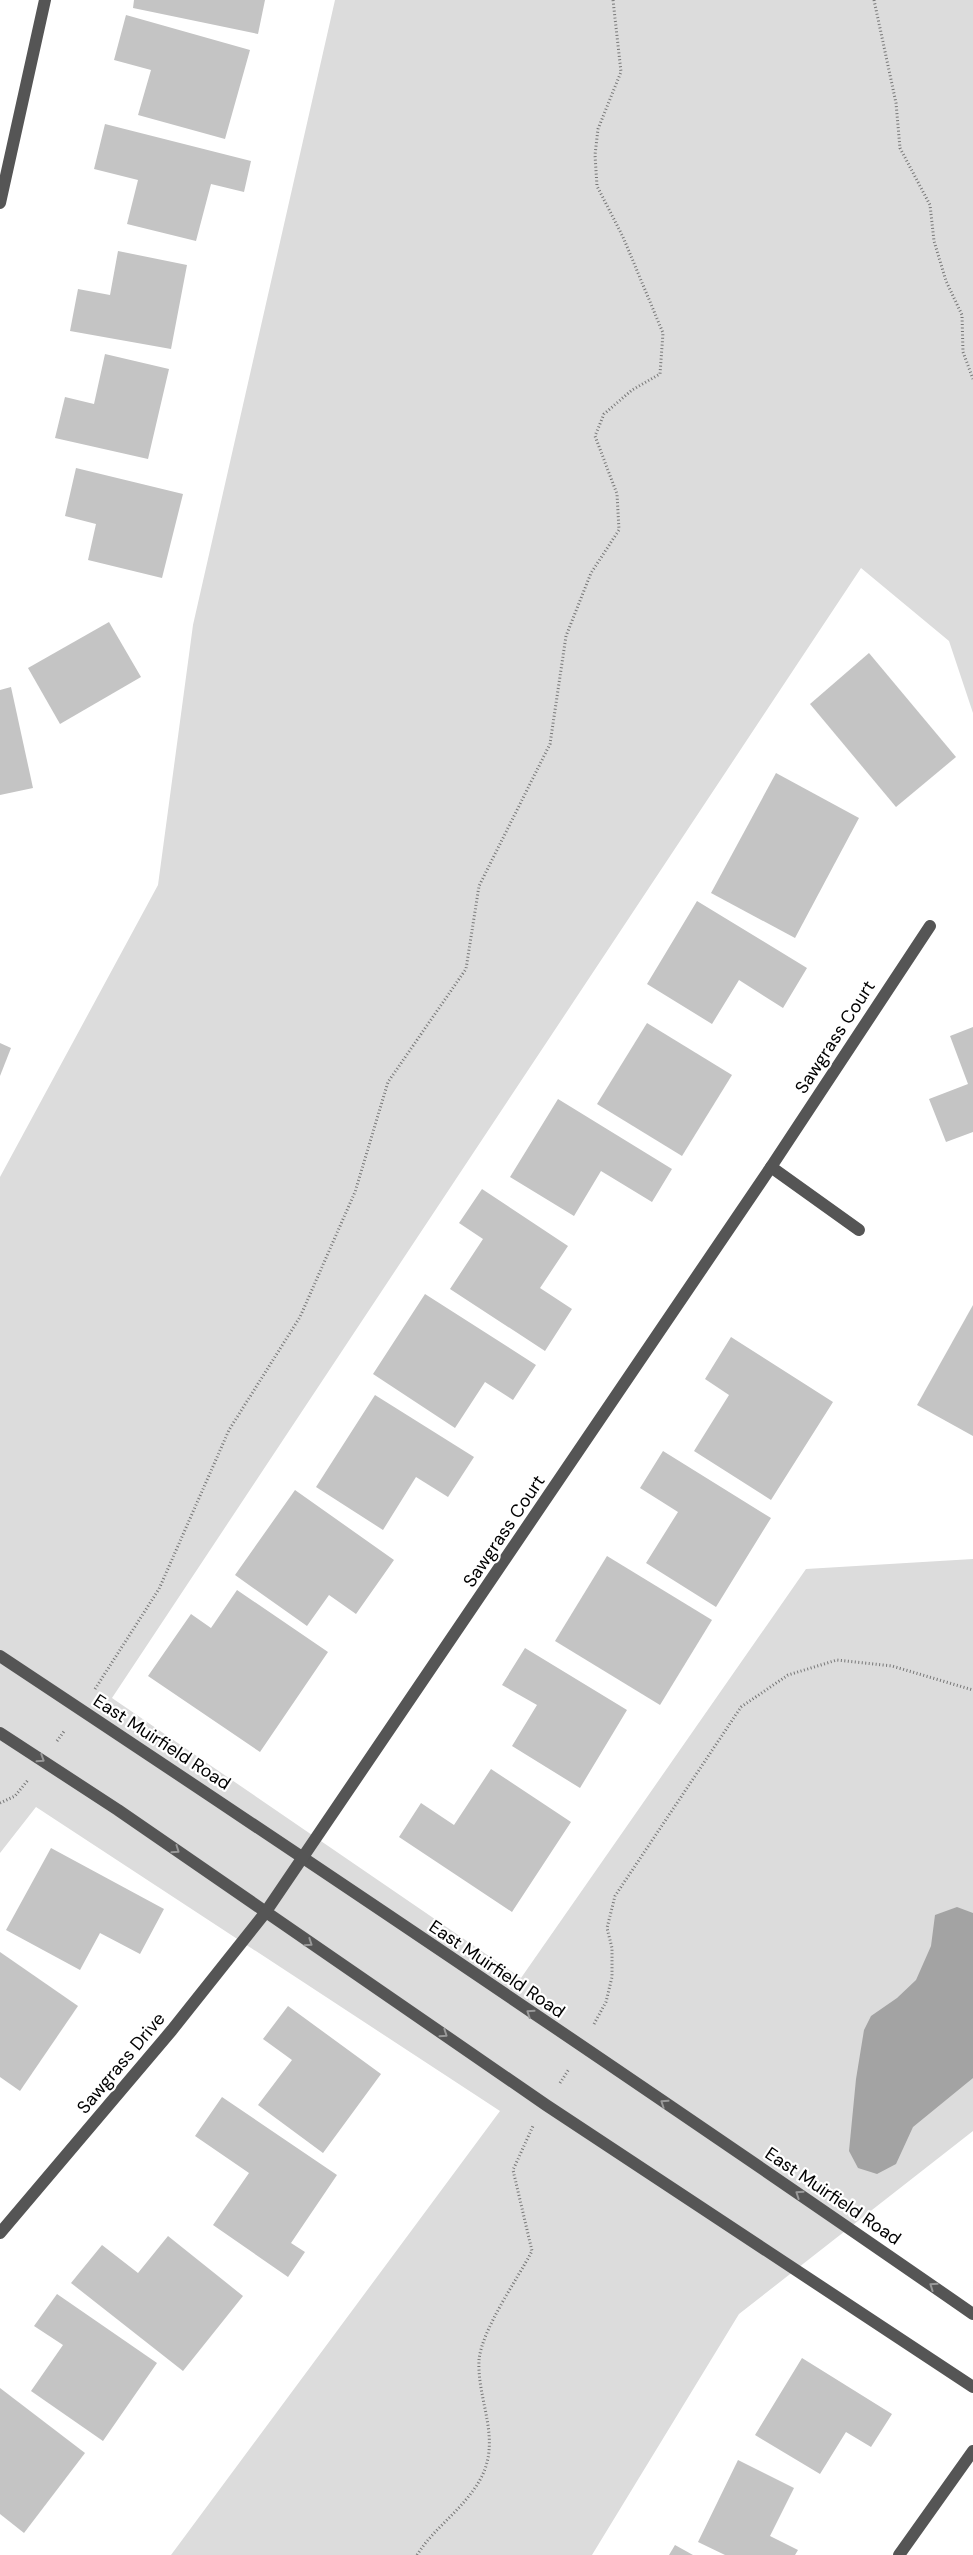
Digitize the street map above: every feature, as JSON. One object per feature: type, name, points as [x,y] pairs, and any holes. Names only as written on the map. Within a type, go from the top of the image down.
[{"type":"street","points":[[0,203],[45,0]]},
{"type":"street","name":"Sawgrass Court","points":[[265,1913],[771,1167],[930,926]]},
{"type":"street","points":[[771,1167],[859,1230]]},
{"type":"street","name":"East Muirfield Road","points":[[0,1656],[304,1856],[404,1927],[973,2314]]},
{"type":"street","points":[[0,1733],[118,1810],[546,2105],[973,2386]]},
{"type":"street","name":"Sawgrass Drive","points":[[0,2232],[172,2030],[265,1913]]},
{"type":"street","points":[[899,2555],[973,2451]]},
{"type":"path","points":[[0,1803],[15,1796],[81,1709],[120,1652],[159,1589],[229,1430],[300,1317],[355,1192],[388,1082],[466,969],[480,886],[550,744],[566,636],[592,573],[619,530],[617,494],[595,436],[604,414],[632,390],[660,374],[663,333],[623,237],[597,186],[595,155],[598,129],[621,72],[613,0]]},
{"type":"path","points":[[874,0],[896,103],[900,148],[930,205],[934,241],[946,281],[962,315],[963,352],[973,379]]},
{"type":"path","points":[[417,2555],[435,2532],[465,2503],[482,2476],[490,2448],[489,2420],[479,2360],[486,2335],[496,2313],[532,2251],[513,2170],[535,2122],[582,2048],[606,2002],[612,1977],[612,1948],[607,1928],[616,1896],[741,1707],[788,1675],[837,1660],[892,1666],[973,1690]]},
{"type":"shaded area","points":[[335,0],[973,0],[973,713],[949,641],[861,568],[112,1698],[521,1978],[806,1569],[973,1559],[973,2131],[739,2314],[592,2555],[171,2555],[500,2111],[36,1807],[0,1853],[0,1177],[158,885],[193,625]]},
{"type":"shaded area","points":[[957,1907],[973,1913],[973,2078],[913,2127],[896,2164],[877,2174],[858,2168],[849,2151],[856,2079],[864,2030],[871,2016],[897,1998],[916,1980],[931,1946],[935,1915]]},
{"type":"building","points":[[134,0],[265,0],[258,34],[133,8]]},
{"type":"building","points":[[126,15],[250,50],[225,139],[138,115],[151,70],[114,60]]},
{"type":"building","points":[[105,124],[251,161],[244,192],[211,184],[196,241],[127,224],[138,180],[94,169]]},
{"type":"building","points":[[118,251],[187,265],[171,349],[70,331],[78,289],[110,295]]},
{"type":"building","points":[[105,354],[169,369],[148,459],[55,438],[65,397],[94,404]]},
{"type":"building","points":[[76,468],[183,494],[162,578],[88,560],[96,524],[65,516]]},
{"type":"building","points":[[109,622],[141,677],[60,724],[28,668]]},
{"type":"building","points":[[869,653],[956,757],[896,807],[810,704]]},
{"type":"building","points":[[11,687],[33,788],[0,795],[0,690]]},
{"type":"building","points":[[776,773],[859,818],[795,938],[711,893]]},
{"type":"building","points":[[697,901],[807,968],[783,1008],[739,980],[712,1024],[647,984]]},
{"type":"building","points":[[647,1023],[732,1075],[682,1156],[597,1104]]},
{"type":"building","points":[[973,1027],[973,1132],[946,1142],[929,1099],[968,1084],[950,1036]]},
{"type":"building","points":[[0,1043],[11,1048],[0,1076]]},
{"type":"building","points":[[558,1099],[672,1169],[652,1202],[601,1171],[574,1216],[510,1177]]},
{"type":"building","points":[[482,1189],[568,1246],[540,1288],[572,1309],[545,1351],[450,1289],[483,1239],[459,1223]]},
{"type":"building","points":[[425,1294],[536,1365],[513,1400],[485,1382],[455,1428],[373,1374]]},
{"type":"building","points":[[973,1305],[973,1436],[917,1405]]},
{"type":"building","points":[[731,1337],[833,1402],[771,1500],[694,1451],[729,1395],[705,1379]]},
{"type":"building","points":[[375,1395],[474,1457],[448,1497],[416,1477],[383,1530],[316,1487]]},
{"type":"building","points":[[663,1451],[771,1518],[716,1607],[646,1563],[678,1512],[640,1488]]},
{"type":"building","points":[[295,1490],[394,1560],[356,1614],[329,1595],[307,1626],[235,1575]]},
{"type":"building","points":[[607,1556],[712,1620],[660,1705],[555,1641]]},
{"type":"building","points":[[237,1590],[328,1652],[260,1752],[148,1676],[191,1614],[211,1628]]},
{"type":"building","points":[[525,1648],[627,1710],[580,1788],[512,1746],[537,1705],[502,1685]]},
{"type":"building","points":[[491,1769],[571,1822],[512,1912],[399,1837],[421,1803],[454,1825]]},
{"type":"building","points":[[51,1848],[164,1909],[140,1954],[100,1933],[80,1970],[6,1930]]},
{"type":"building","points":[[0,1952],[78,2006],[20,2091],[0,2077]]},
{"type":"building","points":[[288,2006],[381,2074],[323,2153],[258,2105],[292,2060],[263,2039]]},
{"type":"building","points":[[222,2097],[337,2175],[291,2243],[305,2252],[288,2277],[213,2225],[249,2173],[195,2136]]},
{"type":"building","points":[[168,2236],[243,2296],[183,2371],[71,2283],[102,2245],[138,2273]]},
{"type":"building","points":[[57,2294],[157,2363],[103,2441],[31,2391],[63,2345],[34,2326]]},
{"type":"building","points":[[802,2358],[892,2414],[871,2447],[846,2432],[820,2474],[755,2435]]},
{"type":"building","points":[[0,2388],[85,2453],[24,2533],[0,2514]]},
{"type":"building","points":[[738,2460],[794,2488],[770,2536],[798,2550],[795,2555],[725,2555],[698,2542]]},
{"type":"building","points":[[675,2545],[693,2555],[669,2555]]}]
